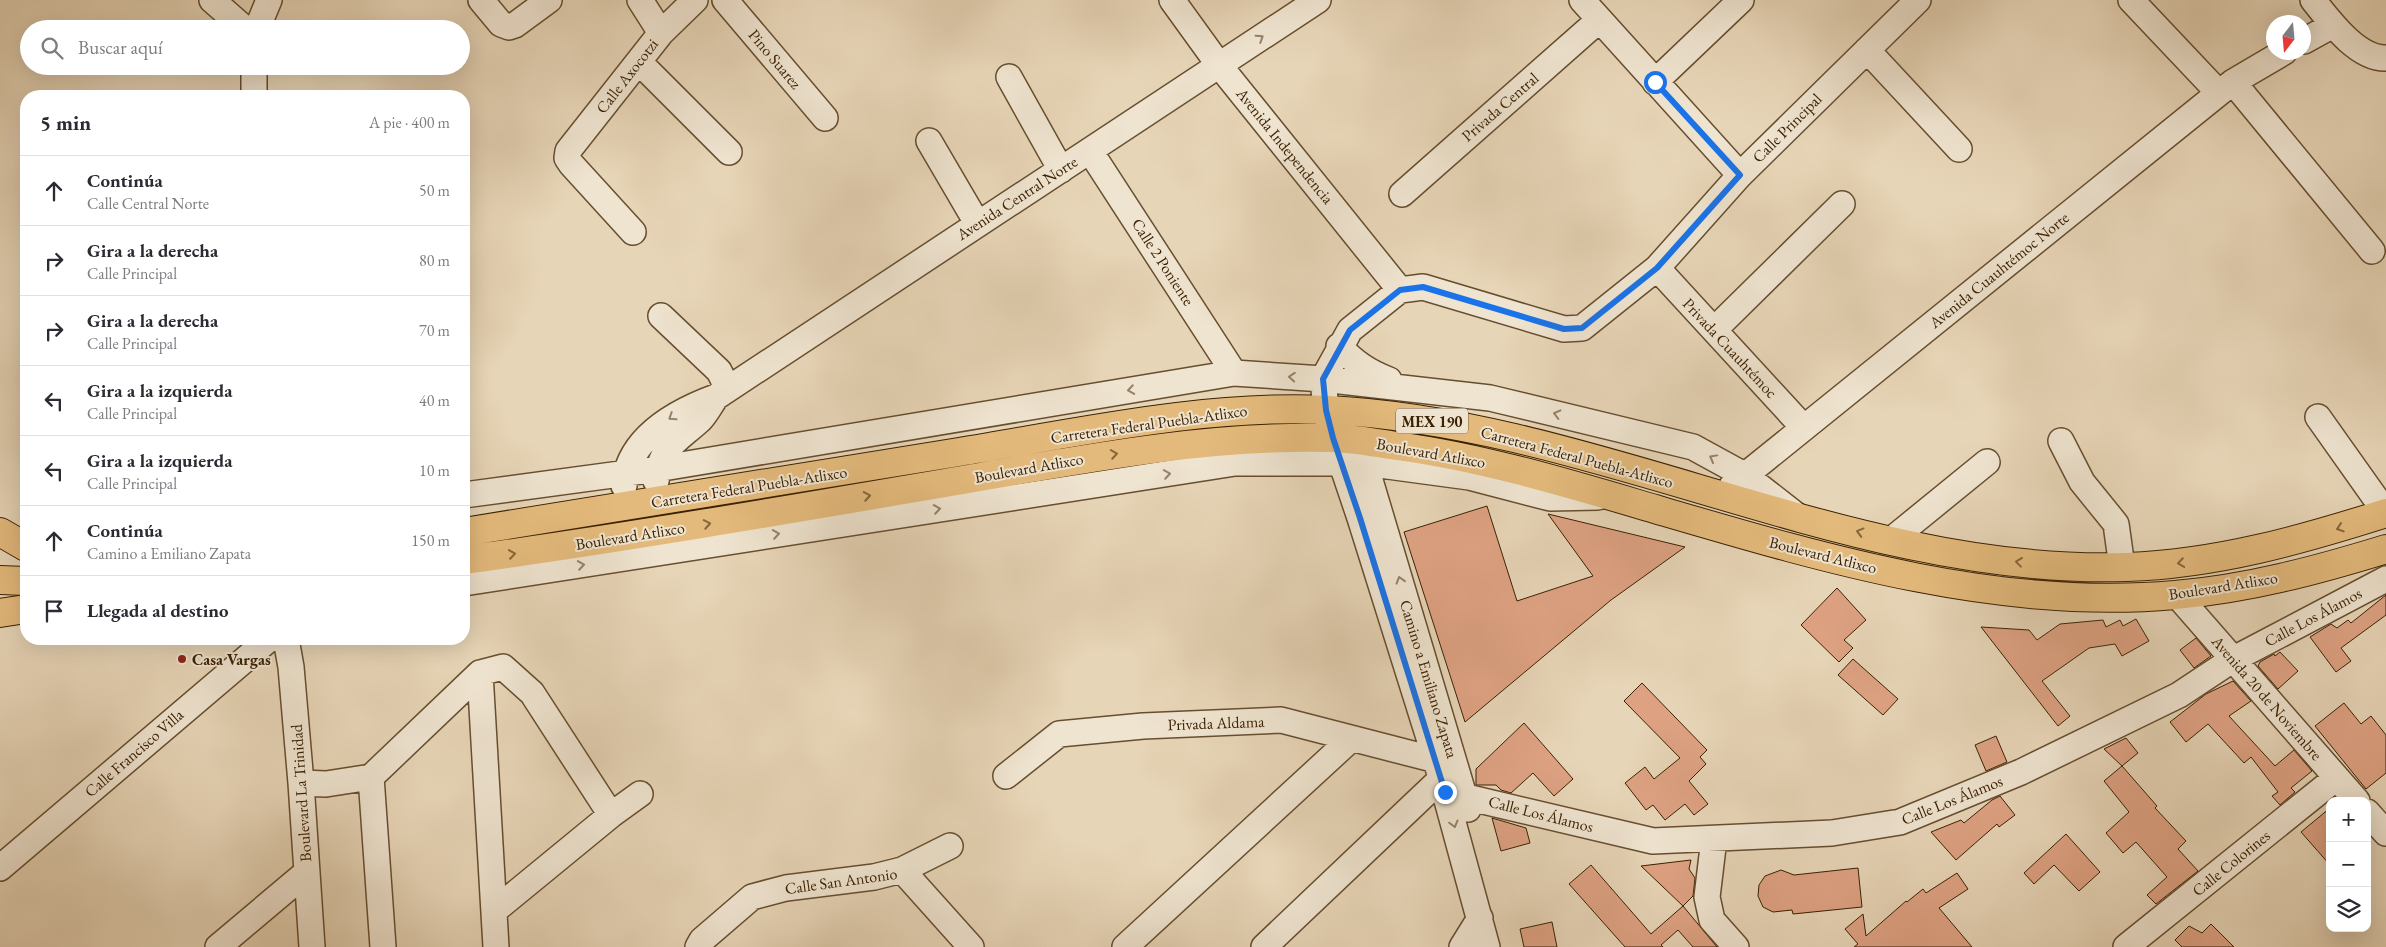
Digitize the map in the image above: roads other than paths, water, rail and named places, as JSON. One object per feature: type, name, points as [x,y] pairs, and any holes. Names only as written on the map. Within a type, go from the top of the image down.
[{"type":"main road","name":"Carretera Federal Puebla-Atlixco","points":[[470,531],[653,503],[1113,427],[1238,410],[1339,411],[1429,420],[1509,437],[1890,541],[1978,557],[2044,565],[2122,567],[2174,565],[2258,550],[2316,536],[2386,513]]},
{"type":"main road","name":"Boulevard Atlixco","points":[[470,560],[650,544],[1118,453],[1235,440],[1349,451],[1425,450],[1498,465],[1740,534],[1886,571],[1974,588],[2042,595],[2120,598],[2177,595],[2261,583],[2323,568],[2386,549]]},
{"type":"main road","points":[[0,580],[20,581]]},
{"type":"main road","points":[[0,613],[20,610]]},
{"type":"street","points":[[212,0],[235,20]]},
{"type":"street","points":[[260,20],[268,0]]},
{"type":"street","points":[[481,0],[501,24],[508,28],[515,26],[550,0]]},
{"type":"street","points":[[640,0],[661,33]]},
{"type":"street","name":"Calle Axocotzi","points":[[633,232],[567,158],[568,151],[661,33],[696,0]]},
{"type":"street","name":"Pino Suarez","points":[[725,0],[825,118]]},
{"type":"street","name":"Avenida Independencia","points":[[1172,0],[1220,65],[1400,290]]},
{"type":"street","name":"Avenida Central Norte","points":[[621,548],[625,474],[636,450],[656,428],[688,407],[722,393],[1318,0]]},
{"type":"street","points":[[1582,0],[1740,175]]},
{"type":"street","points":[[1655,82],[1741,0]]},
{"type":"street","name":"Calle Principal","points":[[1400,290],[1423,287],[1564,329],[1582,328],[1657,268],[1740,175],[1918,0]]},
{"type":"street","points":[[2131,0],[2226,87],[2372,251]]},
{"type":"street","points":[[2313,0],[2332,25],[2361,51],[2379,58],[2386,58]]},
{"type":"street","name":"Privada Central","points":[[1402,194],[1599,20]]},
{"type":"street","points":[[2311,37],[2332,25]]},
{"type":"street","points":[[1867,50],[1960,149]]},
{"type":"street","name":"Avenida Cuauhtémoc Norte","points":[[1719,495],[1746,476],[2226,87],[2271,60]]},
{"type":"street","points":[[639,62],[729,152]]},
{"type":"street","points":[[254,75],[254,90]]},
{"type":"street","points":[[1009,77],[1061,170]]},
{"type":"street","points":[[929,141],[978,223]]},
{"type":"street","name":"Calle 2 Poniente","points":[[1090,150],[1234,373]]},
{"type":"street","points":[[1714,330],[1842,204]]},
{"type":"street","name":"Privada Cuauhtémoc","points":[[1657,268],[1804,428]]},
{"type":"street","points":[[1339,411],[1335,367],[1350,330],[1400,290]]},
{"type":"street","points":[[661,316],[719,371],[722,393]]},
{"type":"street","points":[[470,494],[657,469],[1234,373],[1335,367],[1355,363],[1371,374],[1418,390]]},
{"type":"street","points":[[1335,367],[1418,390],[1490,398],[1693,448],[1746,476],[1796,515]]},
{"type":"street","name":"Avenida Central Norte","points":[[650,544],[657,469],[671,443],[702,418],[722,393]]},
{"type":"street","name":"Camino a Emiliano Zapata","points":[[1339,411],[1349,451],[1447,782],[1487,947]]},
{"type":"street","points":[[2318,417],[2386,513]]},
{"type":"street","points":[[2061,441],[2082,482],[2116,524],[2122,567]]},
{"type":"street","name":"Camino a Emiliano Zapata","points":[[1349,451],[1360,518],[1503,947]]},
{"type":"street","points":[[1890,541],[1987,462]]},
{"type":"street","points":[[470,582],[621,548]]},
{"type":"street","name":"Calle Los Álamos","points":[[1447,782],[1653,841],[1832,833],[1900,822],[2021,772],[2178,695],[2232,660],[2386,579]]},
{"type":"street","name":"Avenida 20 de Noviembre","points":[[2177,595],[2353,797]]},
{"type":"street","name":"Calle Francisco Villa","points":[[0,868],[262,645]]},
{"type":"street","name":"Boulevard La Trinidad","points":[[287,645],[291,667],[301,783],[312,947]]},
{"type":"street","points":[[301,783],[326,784],[371,777],[480,673],[503,667],[532,693],[611,815]]},
{"type":"street","points":[[480,673],[496,947]]},
{"type":"street","name":"Privada Aldama","points":[[1006,776],[1059,734],[1143,726],[1281,720],[1351,739],[1447,782]]},
{"type":"street","points":[[1125,947],[1351,739]]},
{"type":"street","points":[[371,777],[382,947]]},
{"type":"street","name":"Calle Colorines","points":[[2126,947],[2336,778]]},
{"type":"street","points":[[1264,947],[1447,782]]},
{"type":"street","points":[[494,911],[611,815],[640,794]]},
{"type":"street","points":[[2371,816],[2386,833]]},
{"type":"street","points":[[1714,839],[1707,897],[1712,920],[1736,947]]},
{"type":"street","points":[[902,870],[950,846]]},
{"type":"street","name":"Calle San Antonio","points":[[698,947],[702,940],[752,898],[786,888],[874,877],[902,870],[971,947]]},
{"type":"street","points":[[218,947],[307,872]]},
{"type":"street","points":[[1462,947],[1480,918]]},
{"type":"place","name":"Casa Vargas","points":[[182,659]]}]
